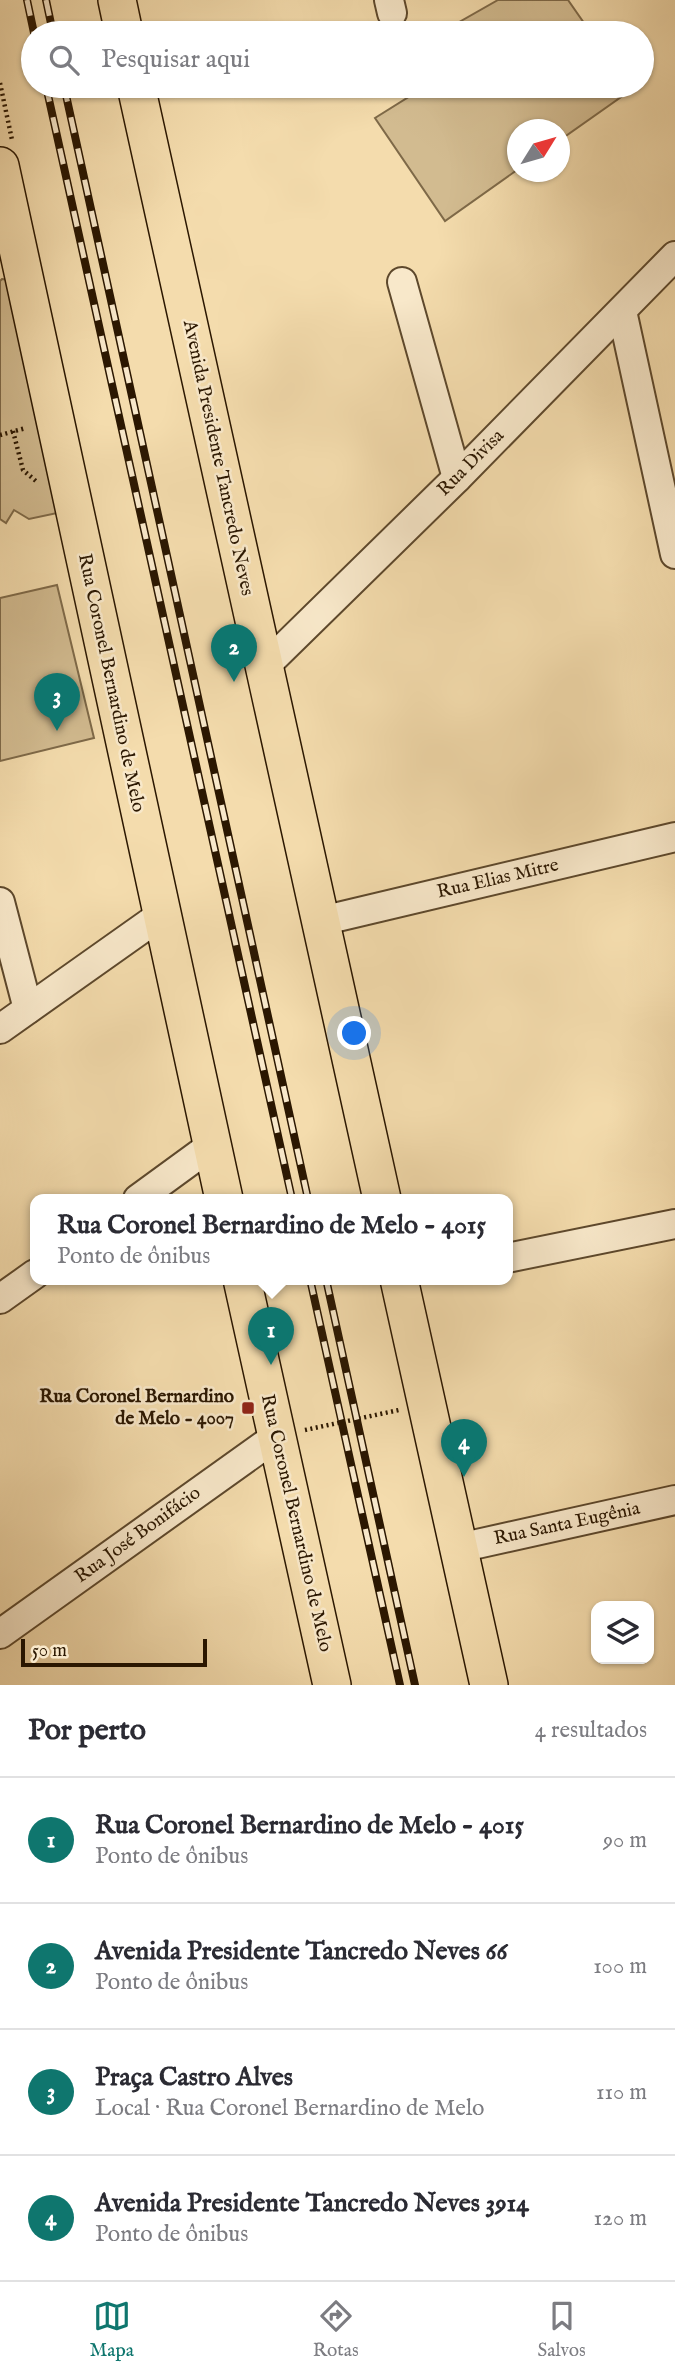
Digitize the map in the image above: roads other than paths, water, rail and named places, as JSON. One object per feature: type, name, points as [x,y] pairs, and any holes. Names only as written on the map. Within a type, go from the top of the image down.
[{"type":"main road","points":[[117,0],[121,21]]},
{"type":"main road","name":"Avenida Presidente Tancredo Neves","points":[[139,98],[381,1194]]},
{"type":"main road","name":"Rua Coronel Bernardino de Melo","points":[[0,166],[8,256],[223,1194]]},
{"type":"main road","name":"Rua Coronel Bernardino de Melo","points":[[243,1285],[332,1685]]},
{"type":"main road","points":[[403,1285],[489,1685]]},
{"type":"street","name":"Rua Divisa","points":[[264,667],[457,478],[622,310],[669,268]]},
{"type":"street","points":[[402,282],[457,478]]},
{"type":"street","points":[[622,310],[675,552]]},
{"type":"street","name":"Rua Elias Mitre","points":[[321,921],[675,837]]},
{"type":"street","points":[[0,902],[28,1009]]},
{"type":"street","points":[[0,1029],[161,915]]},
{"type":"street","points":[[145,1194],[212,1145]]},
{"type":"street","points":[[513,1257],[675,1224]]},
{"type":"street","points":[[0,1299],[30,1278]]},
{"type":"street","name":"Rua José Bonifácio","points":[[0,1634],[277,1436]]},
{"type":"street","name":"Rua Santa Eugênia","points":[[459,1548],[675,1500]]},
{"type":"railway","points":[[27,0],[31,21]]},
{"type":"railway","points":[[46,0],[50,21]]},
{"type":"railway","points":[[49,98],[291,1194]]},
{"type":"railway","points":[[67,98],[307,1194]]},
{"type":"railway","points":[[311,1285],[400,1685]]},
{"type":"railway","points":[[327,1285],[415,1685]]},
{"type":"place","name":"Avenida Presidente Tancredo Neves 66","points":[[234,682]]},
{"type":"place","name":"Praça Castro Alves","points":[[57,731]]},
{"type":"place","name":"Rua Coronel Bernardino de Melo - 4015","points":[[271,1365]]},
{"type":"place","name":"Rua Coronel Bernardino de Melo - 4007","points":[[248,1408]]},
{"type":"place","name":"Avenida Presidente Tancredo Neves 3914","points":[[464,1477]]}]
